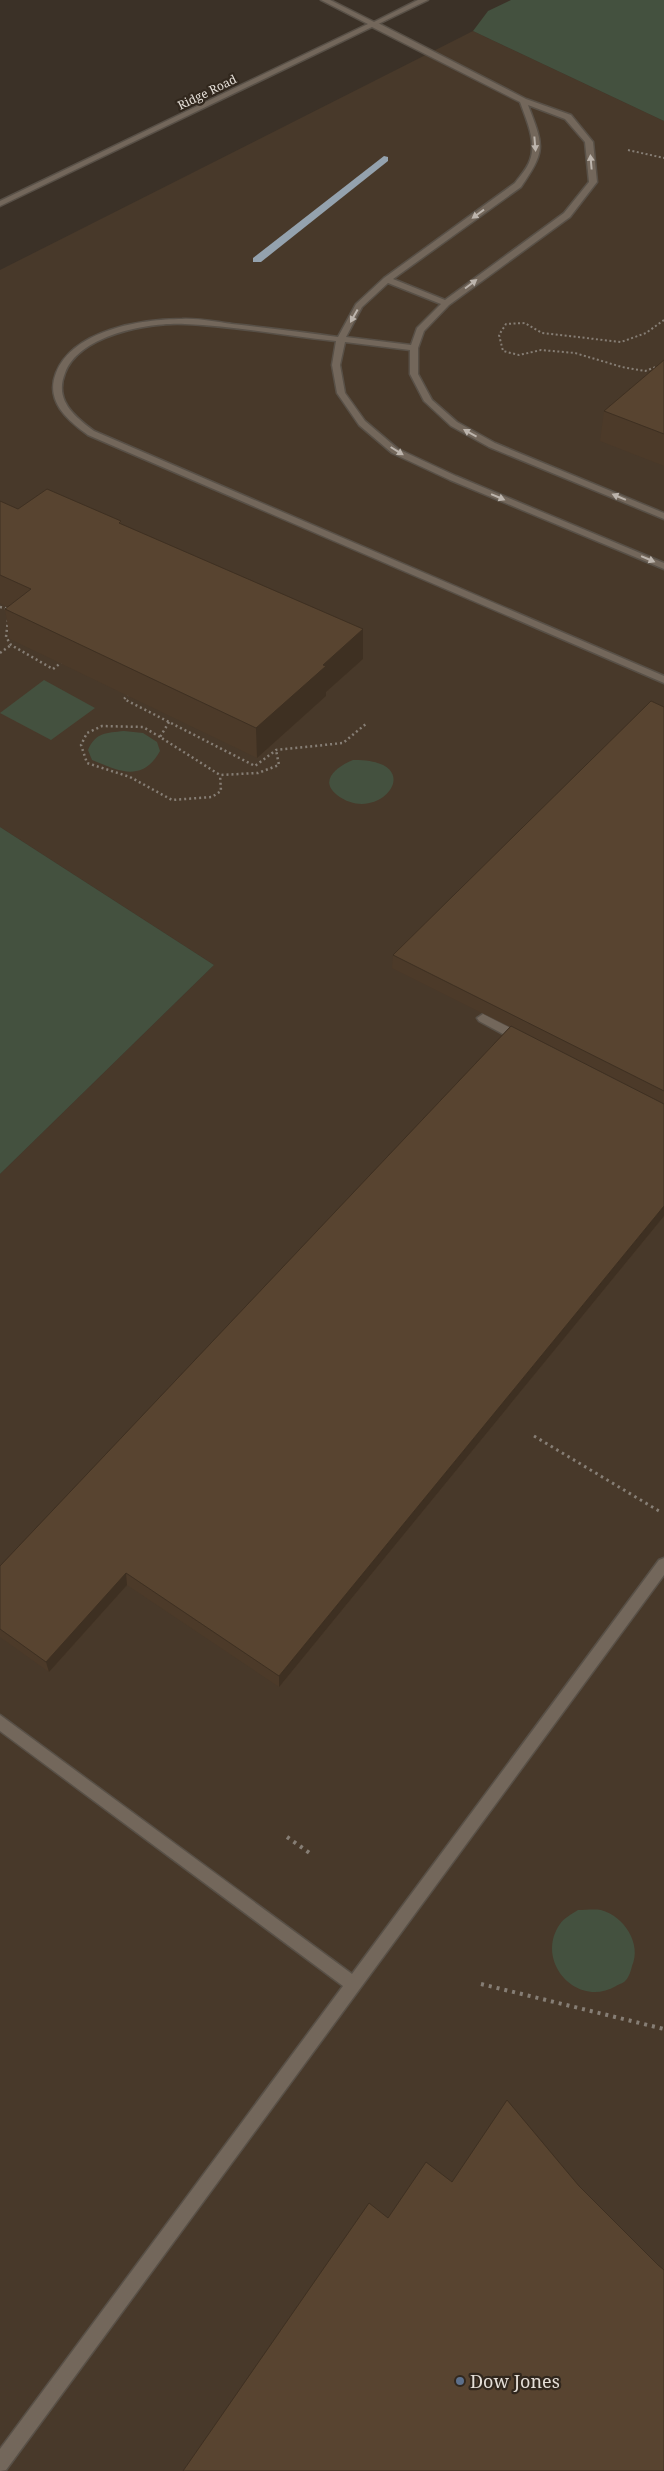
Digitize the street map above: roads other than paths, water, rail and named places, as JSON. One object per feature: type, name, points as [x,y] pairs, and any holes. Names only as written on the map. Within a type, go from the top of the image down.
[{"type":"street","points":[[325,0],[523,101],[568,117],[589,142],[593,182],[567,215],[446,303],[420,330],[414,348],[414,374],[428,401],[454,424],[492,445],[664,516]]},
{"type":"street","name":"Ridge Road","points":[[0,204],[424,0]]},
{"type":"street","points":[[523,101],[534,134],[536,157],[518,185],[387,280],[359,306],[341,339],[336,365],[341,393],[362,423],[396,451],[453,478],[664,566]]},
{"type":"street","points":[[387,280],[446,303]]},
{"type":"street","points":[[414,348],[184,321],[148,323],[112,332],[78,348],[60,368],[55,393],[69,416],[92,433],[664,680]]},
{"type":"street","points":[[483,1018],[537,1046]]},
{"type":"street","points":[[0,2464],[664,1564]]},
{"type":"street","points":[[0,1722],[354,1984]]},
{"type":"waterway","points":[[257,260],[384,159]]},
{"type":"place","name":"Dow Jones","points":[[460,2381]]}]
